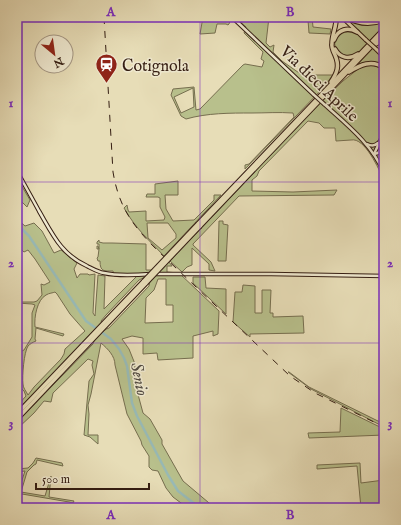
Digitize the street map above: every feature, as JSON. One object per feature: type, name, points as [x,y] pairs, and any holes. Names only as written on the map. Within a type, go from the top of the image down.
[{"type":"highway","points":[[310,107],[327,88],[337,73],[337,62],[332,49],[336,27],[336,17]]},
{"type":"highway","points":[[346,17],[363,23],[384,20]]},
{"type":"highway","points":[[357,32],[348,29],[340,31],[336,34],[334,49],[338,54],[345,58],[355,56],[378,36]]},
{"type":"highway","points":[[199,226],[384,29]]},
{"type":"highway","points":[[17,414],[38,395],[384,33]]},
{"type":"highway","points":[[356,62],[377,43],[384,39]]},
{"type":"highway","points":[[325,95],[348,73],[361,65],[373,63],[384,68]]},
{"type":"highway","points":[[17,419],[27,406]]},
{"type":"main road","points":[[342,17],[384,56]]},
{"type":"street","name":"Via dieci Aprile","points":[[232,17],[364,143],[374,154],[384,173]]},
{"type":"street","points":[[374,154],[384,128]]},
{"type":"street","points":[[374,154],[379,153],[382,134]]},
{"type":"street","points":[[364,143],[373,146],[380,141]]},
{"type":"street","points":[[381,146],[384,167]]},
{"type":"street","points":[[17,171],[57,242],[76,260],[105,273],[383,276]]},
{"type":"green space","points":[[203,17],[231,18],[228,25],[217,24],[215,33],[200,34]]},
{"type":"green space","points":[[235,17],[269,17],[266,43],[270,47],[274,45],[273,52],[282,61],[302,75],[304,75],[304,71],[306,70],[306,75],[333,75],[322,89],[245,169],[245,165],[249,164],[294,117],[293,113],[235,113],[186,119],[181,116],[171,95],[173,89],[194,87],[196,110],[200,109],[243,65],[245,64],[262,67],[264,61],[261,59],[263,52],[244,33],[246,27]],"holes":[[[193,88],[194,107],[181,113],[174,97]]]},
{"type":"green space","points":[[300,17],[312,17],[313,27],[331,29],[330,34],[309,33],[308,20]]},
{"type":"green space","points":[[344,17],[358,23],[384,21],[384,26],[369,41]]},
{"type":"green space","points":[[344,31],[355,33],[368,44],[353,56],[348,57],[340,54],[335,46],[335,42],[339,34]]},
{"type":"green space","points":[[373,48],[384,59],[384,67],[370,62],[356,66]]},
{"type":"green space","points":[[366,65],[376,66],[384,71],[384,117],[380,133],[384,133],[384,180],[371,155],[356,140],[336,141],[335,128],[324,128],[319,123],[308,121],[259,171],[257,176],[252,180],[252,191],[293,192],[337,190],[334,195],[239,196],[193,244],[211,262],[215,271],[209,270],[209,264],[192,248],[192,265],[187,267],[182,272],[170,261],[320,103],[343,81],[358,69]]},
{"type":"green space","points":[[17,178],[30,200],[27,207],[17,199]]},
{"type":"green space","points":[[178,181],[178,195],[165,195],[166,209],[173,221],[194,220],[214,200],[214,195],[221,195],[164,256],[147,239],[124,208],[127,205],[129,212],[146,211],[146,221],[164,220],[165,217],[160,207],[160,198],[146,197],[147,194],[155,194],[155,184]],"holes":[[[147,223],[168,223],[176,234],[176,238],[162,250],[148,238]]]},
{"type":"green space","points":[[17,219],[25,226],[34,223],[42,231],[54,253],[61,250],[77,263],[74,269],[77,278],[80,274],[95,274],[93,313],[95,316],[98,275],[105,276],[104,309],[136,277],[114,276],[113,271],[105,271],[102,269],[100,261],[98,261],[97,258],[99,244],[97,244],[97,242],[99,240],[99,242],[103,243],[146,244],[146,270],[152,270],[145,277],[139,280],[106,315],[101,321],[102,323],[17,411],[17,406],[26,396],[24,391],[17,386],[17,383],[20,381],[21,353],[17,352],[17,350],[24,350],[32,337],[32,313],[35,305],[17,302],[37,301],[42,295],[41,284],[44,285],[50,282],[28,250],[24,252],[17,246]],"holes":[[[55,292],[70,314],[85,331],[65,349],[61,359],[28,395],[23,385],[25,353],[28,346],[36,341],[36,328],[63,336],[64,334],[35,327],[35,318],[40,301],[48,294]]]},
{"type":"green space","points":[[219,221],[223,221],[223,224],[228,225],[226,261],[218,261]]},
{"type":"green space","points":[[169,262],[172,266],[167,266],[167,272],[179,273],[219,311],[218,334],[213,336],[213,331],[193,336],[193,358],[158,360],[157,353],[143,354],[143,338],[132,336],[122,339],[129,349],[135,364],[136,387],[143,413],[150,419],[183,481],[215,508],[185,508],[185,506],[173,497],[166,488],[158,471],[152,470],[149,467],[149,456],[127,414],[114,359],[109,350],[101,343],[88,405],[88,435],[98,435],[98,444],[90,437],[84,435],[89,381],[94,374],[92,365],[93,361],[88,359],[53,393],[51,402],[44,401],[17,429],[17,422],[93,344],[99,334],[109,328],[149,286],[150,281]],"holes":[[[158,279],[166,279],[166,305],[173,305],[173,322],[145,323],[146,298],[154,290]]]},
{"type":"green space","points":[[193,277],[205,277],[206,288],[226,289],[226,314],[193,283]]},
{"type":"green space","points":[[243,285],[255,286],[255,313],[262,313],[262,290],[271,290],[270,313],[273,313],[273,317],[303,316],[304,333],[250,334],[250,337],[233,322],[235,292],[242,292]]},
{"type":"green space","points":[[288,372],[309,387],[384,424],[384,427],[311,389]]},
{"type":"green space","points":[[341,408],[384,429],[384,435],[309,438],[308,433],[340,432]]},
{"type":"green space","points":[[36,458],[62,463],[63,466],[37,460],[36,464],[27,472],[21,492],[45,496],[51,476],[49,497],[74,501],[73,503],[22,494],[17,504],[19,495],[18,492],[25,471],[17,472],[17,469],[28,468]]},
{"type":"green space","points":[[360,463],[361,483],[384,480],[384,508],[361,508],[357,466],[317,469],[317,465]]},
{"type":"waterway","name":"Senio","points":[[17,224],[29,236],[86,321],[111,339],[119,349],[127,366],[132,403],[137,416],[178,491],[200,508]]},
{"type":"railway","points":[[104,17],[113,172],[119,196],[134,225],[158,251],[290,376],[315,393],[384,427]]},
{"type":"place","name":"Cotignola","points":[[106,84]]}]
